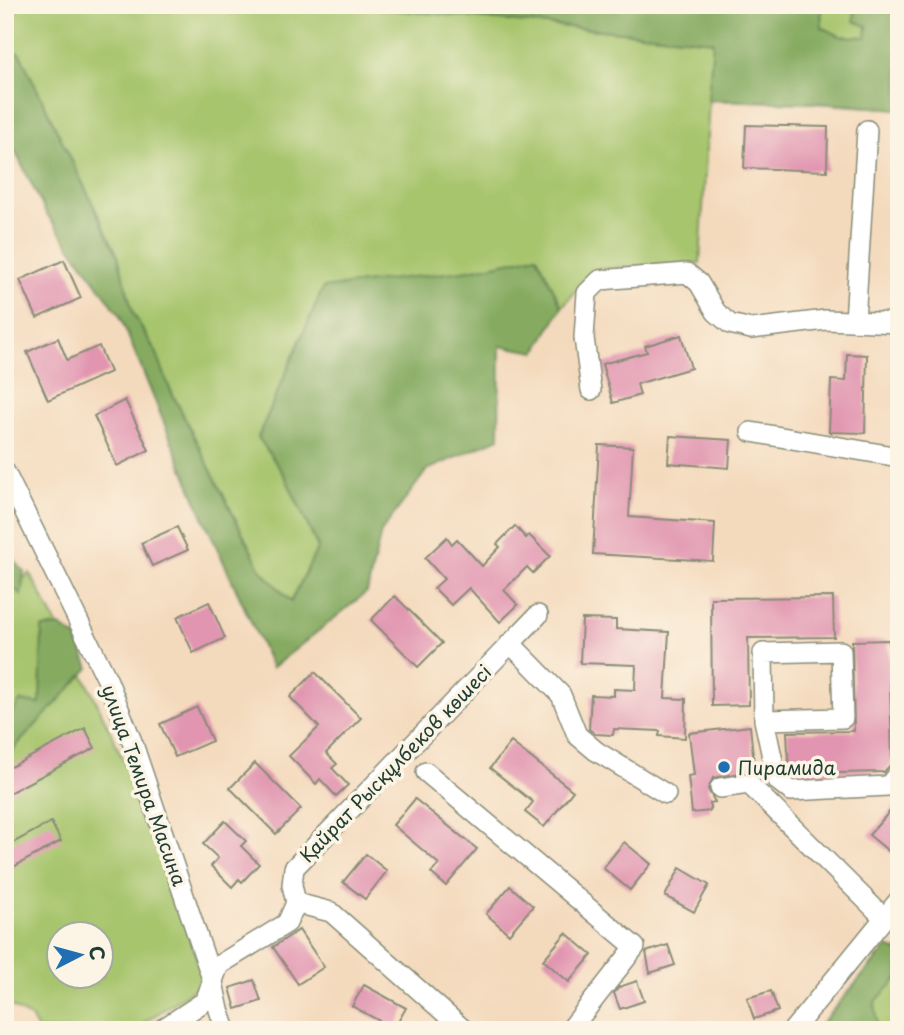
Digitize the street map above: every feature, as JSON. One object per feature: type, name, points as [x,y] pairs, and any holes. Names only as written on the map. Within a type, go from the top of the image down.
[{"type":"street","points":[[855,321],[867,130]]},
{"type":"street","points":[[591,390],[584,338],[587,293],[600,280],[687,274],[699,283],[716,312],[730,324],[751,329],[826,320],[899,323]]},
{"type":"street","points":[[751,432],[899,457]]},
{"type":"street","name":"улица Темира Масина","points":[[5,472],[108,681],[133,744],[213,982],[226,1030]]},
{"type":"street","name":"Қайрат Рысқұлбеков көшесі","points":[[296,903],[292,885],[294,868],[538,615]]},
{"type":"street","points":[[510,643],[561,695],[577,735],[596,751],[666,794]]},
{"type":"street","points":[[764,720],[843,718],[841,651],[762,653],[764,720],[777,780],[790,790],[888,786],[899,773]]},
{"type":"street","points":[[426,772],[635,947],[570,1030]]},
{"type":"street","points":[[720,788],[749,784],[884,918]]},
{"type":"street","points":[[793,1030],[899,900]]},
{"type":"street","points":[[161,1030],[205,1000],[219,965],[287,923],[296,903],[331,912],[464,1030]]},
{"type":"green space","points":[[5,5],[344,5],[714,41],[720,5],[899,5],[899,109],[709,100],[700,263],[595,269],[562,307],[537,256],[470,270],[258,437],[285,476],[318,548],[291,602],[261,570],[169,387],[157,354],[133,313],[118,256],[20,54],[5,49]]},
{"type":"green space","points":[[344,5],[821,5],[822,27],[840,36],[866,37],[867,26],[854,21],[855,5],[899,5],[899,109],[708,100],[713,41]]},
{"type":"green space","points":[[5,49],[20,54],[118,256],[133,313],[157,354],[169,387],[261,570],[291,602],[318,547],[285,476],[258,437],[323,288],[470,270],[537,256],[562,307],[536,352],[500,346],[499,438],[427,470],[381,532],[367,592],[272,668],[204,519],[119,314],[46,213],[5,131]]},
{"type":"green space","points":[[5,551],[24,571],[21,595],[5,579]]},
{"type":"green space","points":[[5,573],[14,586],[30,573],[93,694],[142,801],[205,982],[133,1030],[38,1030],[32,1019],[5,1002]]},
{"type":"green space","points":[[60,626],[77,638],[89,668],[5,758],[5,725],[20,701],[40,704],[42,628]]},
{"type":"green space","points":[[887,947],[899,950],[899,1030],[816,1030]]},
{"type":"green space","points":[[887,947],[899,950],[899,977],[875,1002],[878,1030],[816,1030]]},
{"type":"building","points":[[746,125],[828,127],[827,171],[744,168]]},
{"type":"building","points":[[64,260],[81,298],[37,318],[20,280]]},
{"type":"building","points":[[681,335],[691,368],[637,384],[640,395],[613,403],[602,364],[647,352],[645,346]]},
{"type":"building","points":[[58,338],[67,360],[99,346],[110,372],[48,400],[27,352]]},
{"type":"building","points":[[847,354],[867,355],[865,433],[829,432],[831,380],[846,381]]},
{"type":"building","points":[[125,400],[149,450],[117,466],[94,416]]},
{"type":"building","points":[[670,436],[731,440],[729,468],[668,463]]},
{"type":"building","points":[[599,445],[633,447],[629,517],[715,523],[713,561],[593,554]]},
{"type":"building","points":[[515,526],[526,538],[529,535],[550,556],[533,573],[527,567],[504,590],[518,605],[500,622],[469,588],[451,605],[434,588],[444,579],[425,558],[447,537],[452,544],[457,539],[482,566],[500,547],[497,544]]},
{"type":"building","points":[[177,527],[188,550],[152,566],[141,543]]},
{"type":"building","points":[[395,596],[442,643],[418,667],[371,620]]},
{"type":"building","points":[[833,597],[834,637],[748,638],[749,705],[712,706],[711,598]]},
{"type":"building","points":[[209,602],[225,638],[193,653],[177,617]]},
{"type":"building","points":[[582,619],[616,620],[616,629],[669,632],[665,698],[686,699],[685,738],[659,736],[660,731],[614,729],[613,735],[595,734],[589,729],[591,695],[614,696],[614,689],[635,690],[636,665],[580,663]]},
{"type":"building","points":[[889,640],[892,763],[884,772],[789,774],[787,732],[854,731],[852,641]]},
{"type":"building","points":[[315,672],[361,718],[326,753],[337,764],[332,768],[348,785],[336,796],[320,779],[316,784],[289,756],[319,727],[290,697]]},
{"type":"building","points":[[197,707],[212,741],[175,757],[160,724]]},
{"type":"building","name":"Пирамида","points":[[750,726],[755,774],[747,772],[713,778],[708,789],[715,802],[710,803],[710,811],[692,813],[688,776],[694,775],[689,733]]},
{"type":"building","points":[[85,728],[95,748],[5,795],[5,770]]},
{"type":"building","points":[[511,742],[573,791],[544,827],[525,812],[533,802],[490,768]]},
{"type":"building","points":[[255,763],[301,809],[276,834],[230,788]]},
{"type":"building","points":[[415,799],[477,849],[446,886],[431,873],[439,864],[393,825]]},
{"type":"building","points":[[899,801],[899,846],[892,854],[869,835]]},
{"type":"building","points":[[225,821],[246,841],[241,846],[259,864],[242,882],[239,879],[232,887],[211,866],[218,858],[203,844]]},
{"type":"building","points":[[51,822],[61,841],[10,869],[5,860],[5,847]]},
{"type":"building","points":[[624,842],[651,864],[630,890],[603,868]]},
{"type":"building","points":[[366,854],[387,871],[365,899],[343,882]]},
{"type":"building","points":[[680,868],[709,885],[694,912],[665,896]]},
{"type":"building","points":[[510,886],[533,906],[509,934],[486,914]]},
{"type":"building","points":[[299,930],[324,967],[298,984],[273,947]]},
{"type":"building","points":[[566,933],[592,955],[569,982],[543,960]]},
{"type":"building","points":[[668,945],[675,965],[650,973],[646,952]]},
{"type":"building","points":[[254,980],[261,1001],[236,1009],[230,988]]},
{"type":"building","points":[[637,981],[644,1001],[620,1009],[614,993],[619,987]]},
{"type":"building","points":[[364,985],[406,1008],[394,1029],[352,1006]]},
{"type":"building","points":[[771,991],[778,1011],[754,1019],[747,998]]},
{"type":"place","name":"Пирамида","points":[[724,767]]}]
